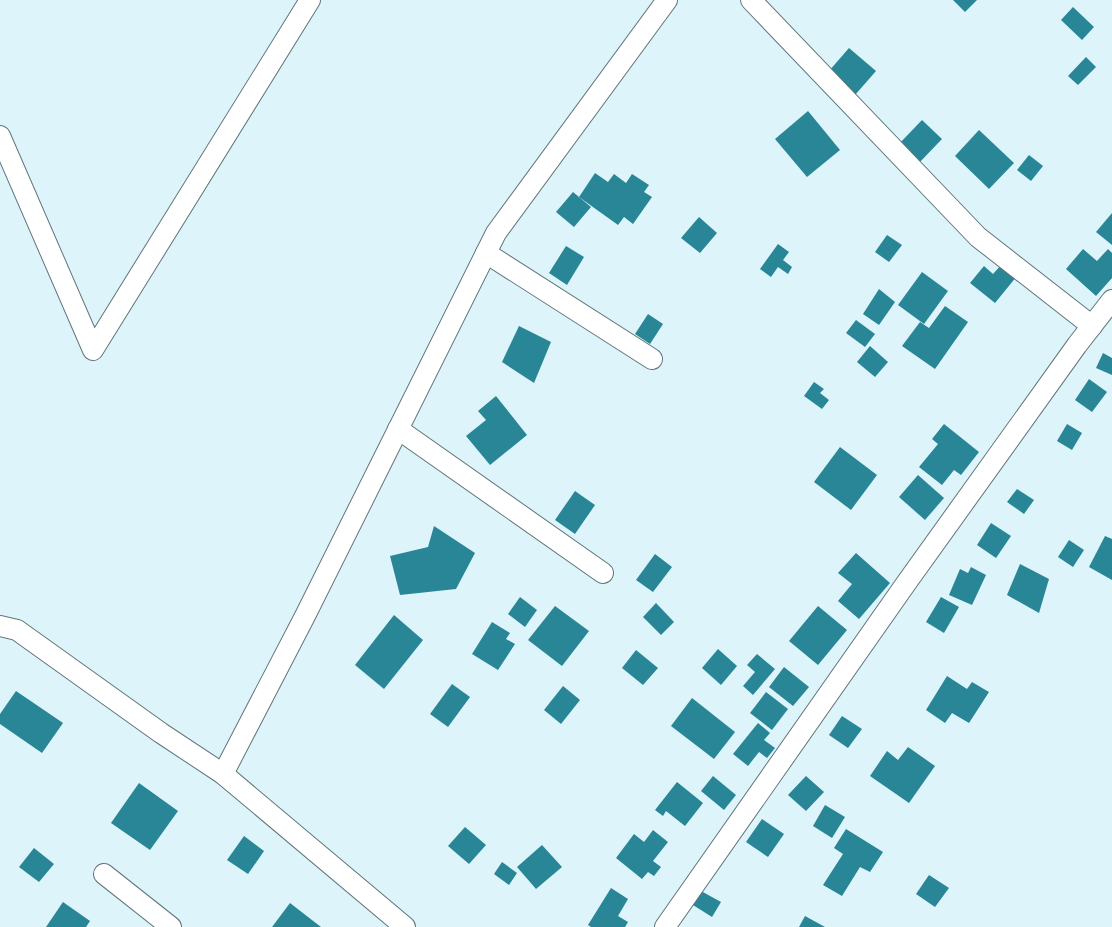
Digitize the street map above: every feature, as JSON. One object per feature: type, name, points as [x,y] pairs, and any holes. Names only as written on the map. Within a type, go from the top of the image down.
[{"type":"street","points":[[0,136],[93,350],[310,0]]},
{"type":"street","points":[[222,774],[305,616],[496,233],[667,0]]},
{"type":"street","points":[[751,0],[978,237],[1092,326]]},
{"type":"street","points":[[486,253],[652,359]]},
{"type":"street","points":[[665,927],[907,582],[1077,345],[1112,300]]},
{"type":"street","points":[[398,429],[603,573]]},
{"type":"street","points":[[0,626],[17,630],[161,733],[222,774],[405,927]]},
{"type":"street","points":[[104,874],[171,927]]},
{"type":"building","points":[[953,0],[977,0],[965,12]]},
{"type":"building","points":[[1073,7],[1094,27],[1082,40],[1061,20]]},
{"type":"building","points":[[849,48],[876,71],[855,95],[829,71]]},
{"type":"building","points":[[1086,57],[1096,67],[1078,85],[1068,76]]},
{"type":"building","points":[[808,111],[840,150],[807,177],[775,139]]},
{"type":"building","points":[[922,120],[942,139],[918,164],[898,145]]},
{"type":"building","points":[[979,130],[1014,163],[989,189],[955,156]]},
{"type":"building","points":[[1029,155],[1043,166],[1031,181],[1017,170]]},
{"type":"building","points":[[595,173],[608,182],[614,174],[626,183],[632,174],[649,185],[644,192],[652,197],[633,224],[624,217],[618,225],[579,197]]},
{"type":"building","points":[[573,192],[591,207],[574,227],[556,212]]},
{"type":"building","points":[[1112,213],[1112,245],[1096,232]]},
{"type":"building","points":[[699,217],[717,233],[700,253],[681,238]]},
{"type":"building","points":[[887,235],[902,245],[889,262],[875,252]]},
{"type":"building","points":[[778,244],[789,252],[783,260],[792,267],[788,274],[778,267],[771,277],[760,269]]},
{"type":"building","points":[[566,246],[584,257],[567,285],[549,273]]},
{"type":"building","points":[[1083,249],[1097,261],[1108,249],[1112,253],[1112,278],[1096,296],[1066,269]]},
{"type":"building","points":[[1002,264],[1017,276],[995,303],[970,283],[984,266],[993,274]]},
{"type":"building","points":[[922,272],[948,291],[924,324],[898,305]]},
{"type":"building","points":[[879,289],[895,302],[879,325],[863,314]]},
{"type":"building","points":[[945,306],[968,322],[935,369],[902,346],[920,322],[929,328]]},
{"type":"building","points":[[648,314],[663,324],[650,344],[635,334]]},
{"type":"building","points":[[856,320],[875,334],[865,347],[846,333]]},
{"type":"building","points":[[519,326],[551,342],[534,383],[502,362]]},
{"type":"building","points":[[870,346],[888,362],[875,377],[857,362]]},
{"type":"building","points":[[1103,353],[1112,358],[1112,375],[1096,368]]},
{"type":"building","points":[[1089,379],[1107,392],[1092,412],[1075,400]]},
{"type":"building","points":[[814,382],[824,389],[820,393],[829,400],[822,409],[804,396]]},
{"type":"building","points":[[496,396],[527,435],[490,465],[466,436],[486,420],[478,411]]},
{"type":"building","points":[[944,424],[979,452],[961,475],[954,470],[942,485],[919,467],[938,444],[932,439]]},
{"type":"building","points":[[1067,424],[1082,433],[1072,450],[1057,441]]},
{"type":"building","points":[[840,447],[877,475],[851,510],[814,482]]},
{"type":"building","points":[[918,475],[944,498],[925,520],[899,497]]},
{"type":"building","points":[[1017,489],[1034,500],[1024,514],[1007,502]]},
{"type":"building","points":[[575,491],[595,505],[575,534],[555,520]]},
{"type":"building","points":[[991,523],[1011,536],[996,558],[977,545]]},
{"type":"building","points":[[434,526],[475,553],[456,589],[400,595],[390,556],[428,547]]},
{"type":"building","points":[[1105,536],[1112,539],[1112,580],[1089,567]]},
{"type":"building","points":[[1069,540],[1084,550],[1073,567],[1058,557]]},
{"type":"building","points":[[856,553],[890,583],[859,619],[838,601],[852,584],[838,573]]},
{"type":"building","points":[[655,554],[672,567],[653,592],[636,580]]},
{"type":"building","points":[[1020,564],[1049,579],[1039,613],[1007,595]]},
{"type":"building","points":[[971,567],[986,575],[972,605],[949,595],[960,569],[968,573]]},
{"type":"building","points":[[520,597],[537,610],[525,627],[508,614]]},
{"type":"building","points":[[941,597],[959,607],[944,633],[926,622]]},
{"type":"building","points":[[656,603],[674,622],[661,635],[643,617]]},
{"type":"building","points":[[555,606],[589,631],[562,666],[528,640]]},
{"type":"building","points":[[818,606],[847,630],[818,665],[789,641]]},
{"type":"building","points":[[394,615],[423,640],[384,689],[355,665]]},
{"type":"building","points":[[492,622],[510,633],[506,639],[515,644],[498,670],[472,654]]},
{"type":"building","points":[[718,649],[737,666],[721,685],[702,668]]},
{"type":"building","points":[[636,650],[658,668],[643,685],[622,668]]},
{"type":"building","points":[[757,654],[775,669],[753,695],[743,686],[755,672],[747,665]]},
{"type":"building","points":[[784,667],[809,687],[793,706],[769,687]]},
{"type":"building","points":[[947,676],[967,689],[972,682],[989,692],[969,723],[952,713],[945,723],[926,710]]},
{"type":"building","points":[[452,684],[470,697],[448,727],[430,714]]},
{"type":"building","points":[[563,686],[580,700],[561,724],[544,710]]},
{"type":"building","points":[[16,691],[63,723],[42,753],[0,724],[0,714]]},
{"type":"building","points":[[766,692],[788,709],[772,730],[750,713]]},
{"type":"building","points":[[692,698],[735,732],[714,759],[671,726]]},
{"type":"building","points":[[842,716],[862,729],[848,748],[829,735]]},
{"type":"building","points":[[758,723],[770,733],[764,740],[775,748],[767,758],[759,752],[748,766],[733,754]]},
{"type":"building","points":[[908,747],[935,766],[909,803],[870,776],[887,751],[898,760]]},
{"type":"building","points":[[713,776],[736,795],[724,810],[701,791]]},
{"type":"building","points":[[806,776],[824,792],[806,811],[788,795]]},
{"type":"building","points":[[677,782],[703,803],[685,826],[666,811],[663,816],[655,810]]},
{"type":"building","points":[[139,783],[178,811],[150,850],[111,823]]},
{"type":"building","points":[[825,805],[845,817],[832,838],[813,826]]},
{"type":"building","points":[[762,819],[784,834],[768,857],[746,842]]},
{"type":"building","points":[[465,827],[486,845],[469,864],[448,846]]},
{"type":"building","points":[[846,829],[883,852],[870,872],[860,867],[842,896],[823,885],[843,854],[834,848]]},
{"type":"building","points":[[653,830],[668,842],[653,861],[661,867],[654,876],[648,872],[642,879],[616,858],[634,834],[644,842]]},
{"type":"building","points":[[244,836],[264,851],[248,874],[227,860]]},
{"type":"building","points":[[542,845],[562,867],[536,889],[517,867]]},
{"type":"building","points":[[34,848],[54,864],[39,882],[19,867]]},
{"type":"building","points":[[502,862],[517,873],[509,885],[494,874]]},
{"type":"building","points":[[929,875],[949,888],[935,907],[916,894]]},
{"type":"building","points":[[611,888],[628,899],[618,916],[628,922],[625,927],[591,927],[588,925]]},
{"type":"building","points":[[701,891],[721,902],[712,917],[693,905]]},
{"type":"building","points":[[63,902],[90,921],[86,927],[46,927]]},
{"type":"building","points":[[290,903],[321,927],[272,927]]},
{"type":"building","points":[[805,916],[825,927],[799,927]]}]
